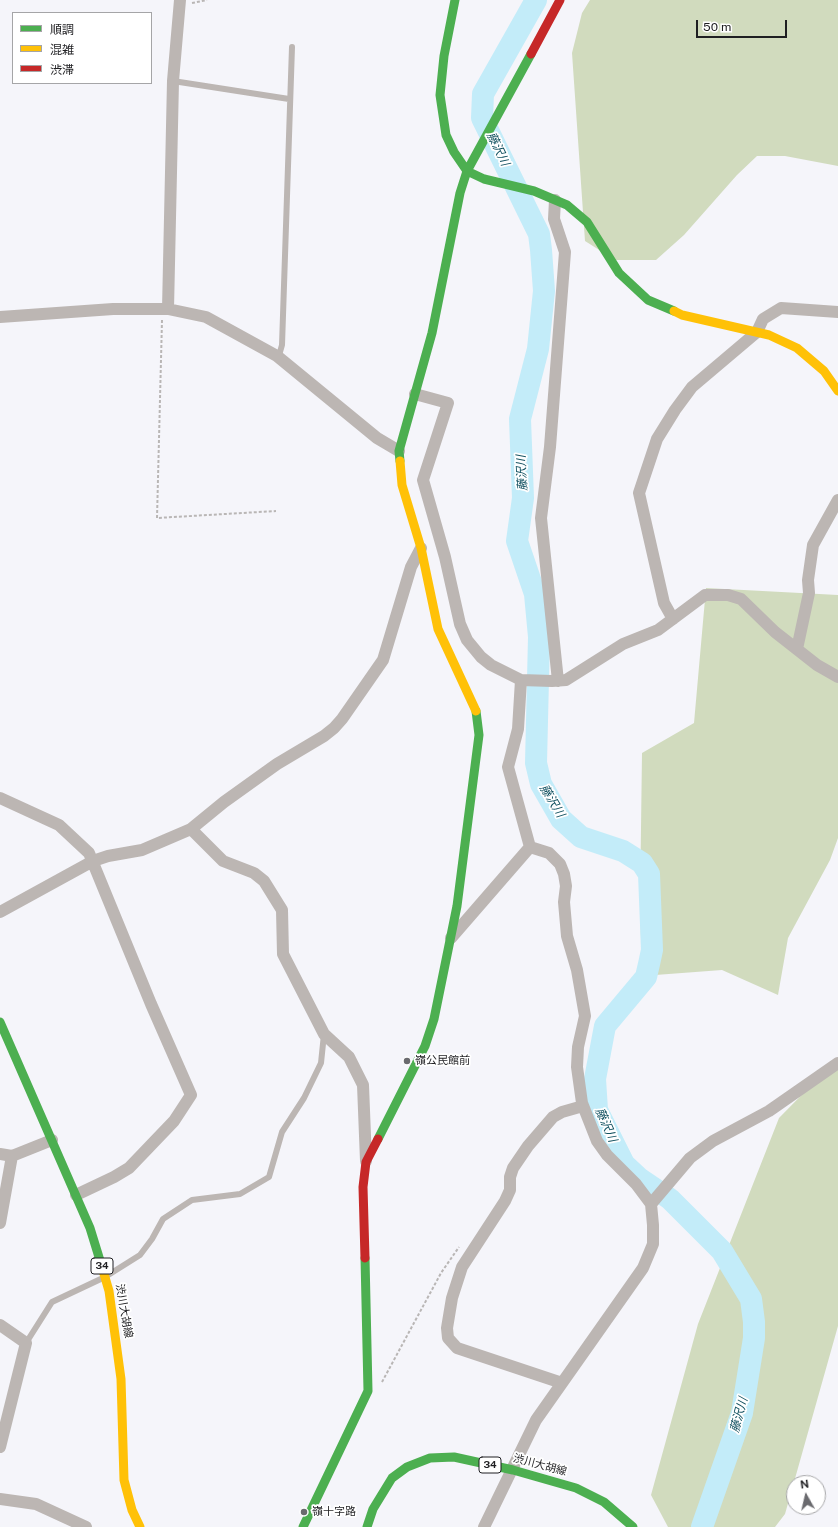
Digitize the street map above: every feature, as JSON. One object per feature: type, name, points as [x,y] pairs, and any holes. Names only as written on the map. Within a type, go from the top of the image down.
[{"type":"street","points":[[455,0],[444,56],[440,95],[446,135],[454,152],[467,171],[478,177],[539,193],[567,205],[587,222],[619,273],[648,300],[682,315],[769,335],[797,348],[824,371],[838,391]]},
{"type":"street","points":[[366,1162],[425,1046],[434,1019],[457,906],[479,726],[476,710],[438,629],[421,548],[402,485],[399,450],[432,333],[460,193],[467,171],[560,0]]},
{"type":"street","points":[[165,309],[173,81],[180,3]]},
{"type":"street","points":[[555,200],[554,220],[565,252],[550,447],[542,518],[555,681]]},
{"type":"street","points":[[673,618],[664,603],[639,493],[657,439],[674,410],[692,387],[757,332],[763,319],[781,308],[838,312]]},
{"type":"street","points":[[0,317],[113,309],[165,309],[206,317],[277,356],[377,438],[399,450]]},
{"type":"street","points":[[415,394],[448,403],[423,480],[445,557],[460,624],[466,640],[481,657],[523,681],[566,680],[623,644],[658,630],[706,595],[728,595],[741,599],[775,632],[817,665],[838,677]]},
{"type":"street","points":[[797,649],[809,593],[809,569],[813,546],[838,500]]},
{"type":"street","points":[[0,912],[93,862],[108,856],[142,850],[192,829],[224,802],[277,764],[324,736],[342,719],[383,660],[411,567],[421,548]]},
{"type":"street","points":[[523,681],[518,729],[508,767],[530,848]]},
{"type":"street","points":[[0,798],[59,825],[85,848],[93,862],[151,1004],[191,1095],[174,1121],[129,1168],[114,1177],[76,1195]]},
{"type":"street","points":[[192,829],[223,861],[254,873],[264,881],[282,910],[283,954],[324,1034],[349,1057],[363,1085],[366,1162],[363,1187],[368,1391],[303,1527]]},
{"type":"street","points":[[450,939],[530,848]]},
{"type":"street","points":[[484,1527],[495,1500],[513,1470],[536,1420],[628,1291],[647,1261],[653,1244],[651,1204],[636,1184],[607,1156],[597,1141],[583,1106],[577,1067],[578,1048],[585,1016],[577,970],[567,936],[564,874],[560,864],[548,853],[530,848]]},
{"type":"street","name":"渋川大胡線","points":[[0,1022],[90,1228],[105,1277],[118,1341],[121,1379],[124,1480],[132,1510],[140,1527]]},
{"type":"street","points":[[651,1204],[690,1158],[718,1138],[769,1111],[838,1063]]},
{"type":"street","points":[[562,1383],[461,1350],[452,1344],[448,1338],[447,1328],[452,1298],[462,1267],[505,1201],[510,1190],[510,1177],[513,1168],[532,1141],[553,1117],[562,1112],[583,1106]]},
{"type":"street","points":[[0,1223],[6,1155],[52,1140]]},
{"type":"street","points":[[0,1325],[26,1343],[0,1447]]},
{"type":"street","name":"渋川大胡線","points":[[367,1527],[373,1509],[392,1478],[407,1467],[430,1458],[454,1457],[513,1470],[576,1488],[604,1502],[633,1527]]},
{"type":"street","points":[[0,1499],[36,1504],[86,1527]]},
{"type":"lane","points":[[277,356],[282,345],[289,99],[292,47]]},
{"type":"lane","points":[[173,81],[289,99]]},
{"type":"lane","points":[[26,1343],[52,1302],[105,1277],[140,1255],[163,1219],[192,1200],[240,1194],[269,1177],[282,1132],[304,1098],[321,1063],[324,1034]]},
{"type":"path","points":[[180,3],[207,0]]},
{"type":"path","points":[[165,309],[157,518],[276,511]]},
{"type":"path","points":[[368,1391],[381,1384],[384,1380],[410,1327],[438,1278],[460,1247]]},
{"type":"green space","points":[[590,0],[838,0],[838,166],[785,156],[757,156],[737,175],[684,235],[656,260],[615,260],[585,241],[572,53],[582,13]]},
{"type":"green space","points":[[706,588],[838,595],[838,838],[830,860],[788,938],[778,995],[722,970],[642,976],[640,903],[642,753],[694,723]]},
{"type":"green space","points":[[838,1058],[838,1326],[796,1475],[786,1475],[785,1514],[775,1527],[668,1527],[651,1495],[698,1324],[779,1118]]},
{"type":"waterway","name":"藤沢川","points":[[536,0],[483,94],[482,118],[539,234],[541,250],[544,291],[538,349],[520,419],[523,498],[517,541],[535,594],[539,637],[536,763],[541,784],[561,819],[581,837],[623,851],[642,863],[649,874],[652,950],[649,964],[646,977],[605,1026],[595,1079],[597,1110],[624,1164],[639,1178],[670,1199],[722,1251],[751,1299],[754,1322],[754,1338],[742,1413],[702,1527]]},
{"type":"traffic: fast","points":[[455,0],[444,56],[440,95],[446,135],[454,152],[467,171],[484,179],[534,191],[567,205],[587,222],[619,273],[648,300],[674,311]]},
{"type":"traffic: fast","points":[[400,461],[399,451],[432,333],[460,193],[467,171],[531,54]]},
{"type":"traffic: fast","points":[[378,1139],[425,1046],[434,1019],[457,906],[479,735],[476,711]]},
{"type":"traffic: fast","points":[[0,1022],[90,1228],[102,1267]]},
{"type":"traffic: fast","points":[[303,1527],[368,1391],[365,1258]]},
{"type":"traffic: fast","points":[[367,1527],[373,1509],[392,1478],[407,1467],[430,1458],[454,1457],[513,1470],[576,1488],[604,1502],[633,1527]]},
{"type":"traffic: slow","points":[[674,311],[682,315],[769,335],[797,348],[824,371],[838,391]]},
{"type":"traffic: slow","points":[[400,461],[402,485],[421,548],[438,629],[476,711]]},
{"type":"traffic: slow","points":[[102,1267],[109,1291],[121,1379],[124,1480],[132,1510],[140,1527]]},
{"type":"traffic: jam","points":[[531,54],[560,0]]},
{"type":"traffic: jam","points":[[365,1258],[363,1187],[366,1162],[378,1139]]},
{"type":"place","name":"嶺公民館前","points":[[407,1061]]},
{"type":"place","name":"嶺十字路","points":[[304,1512]]}]
